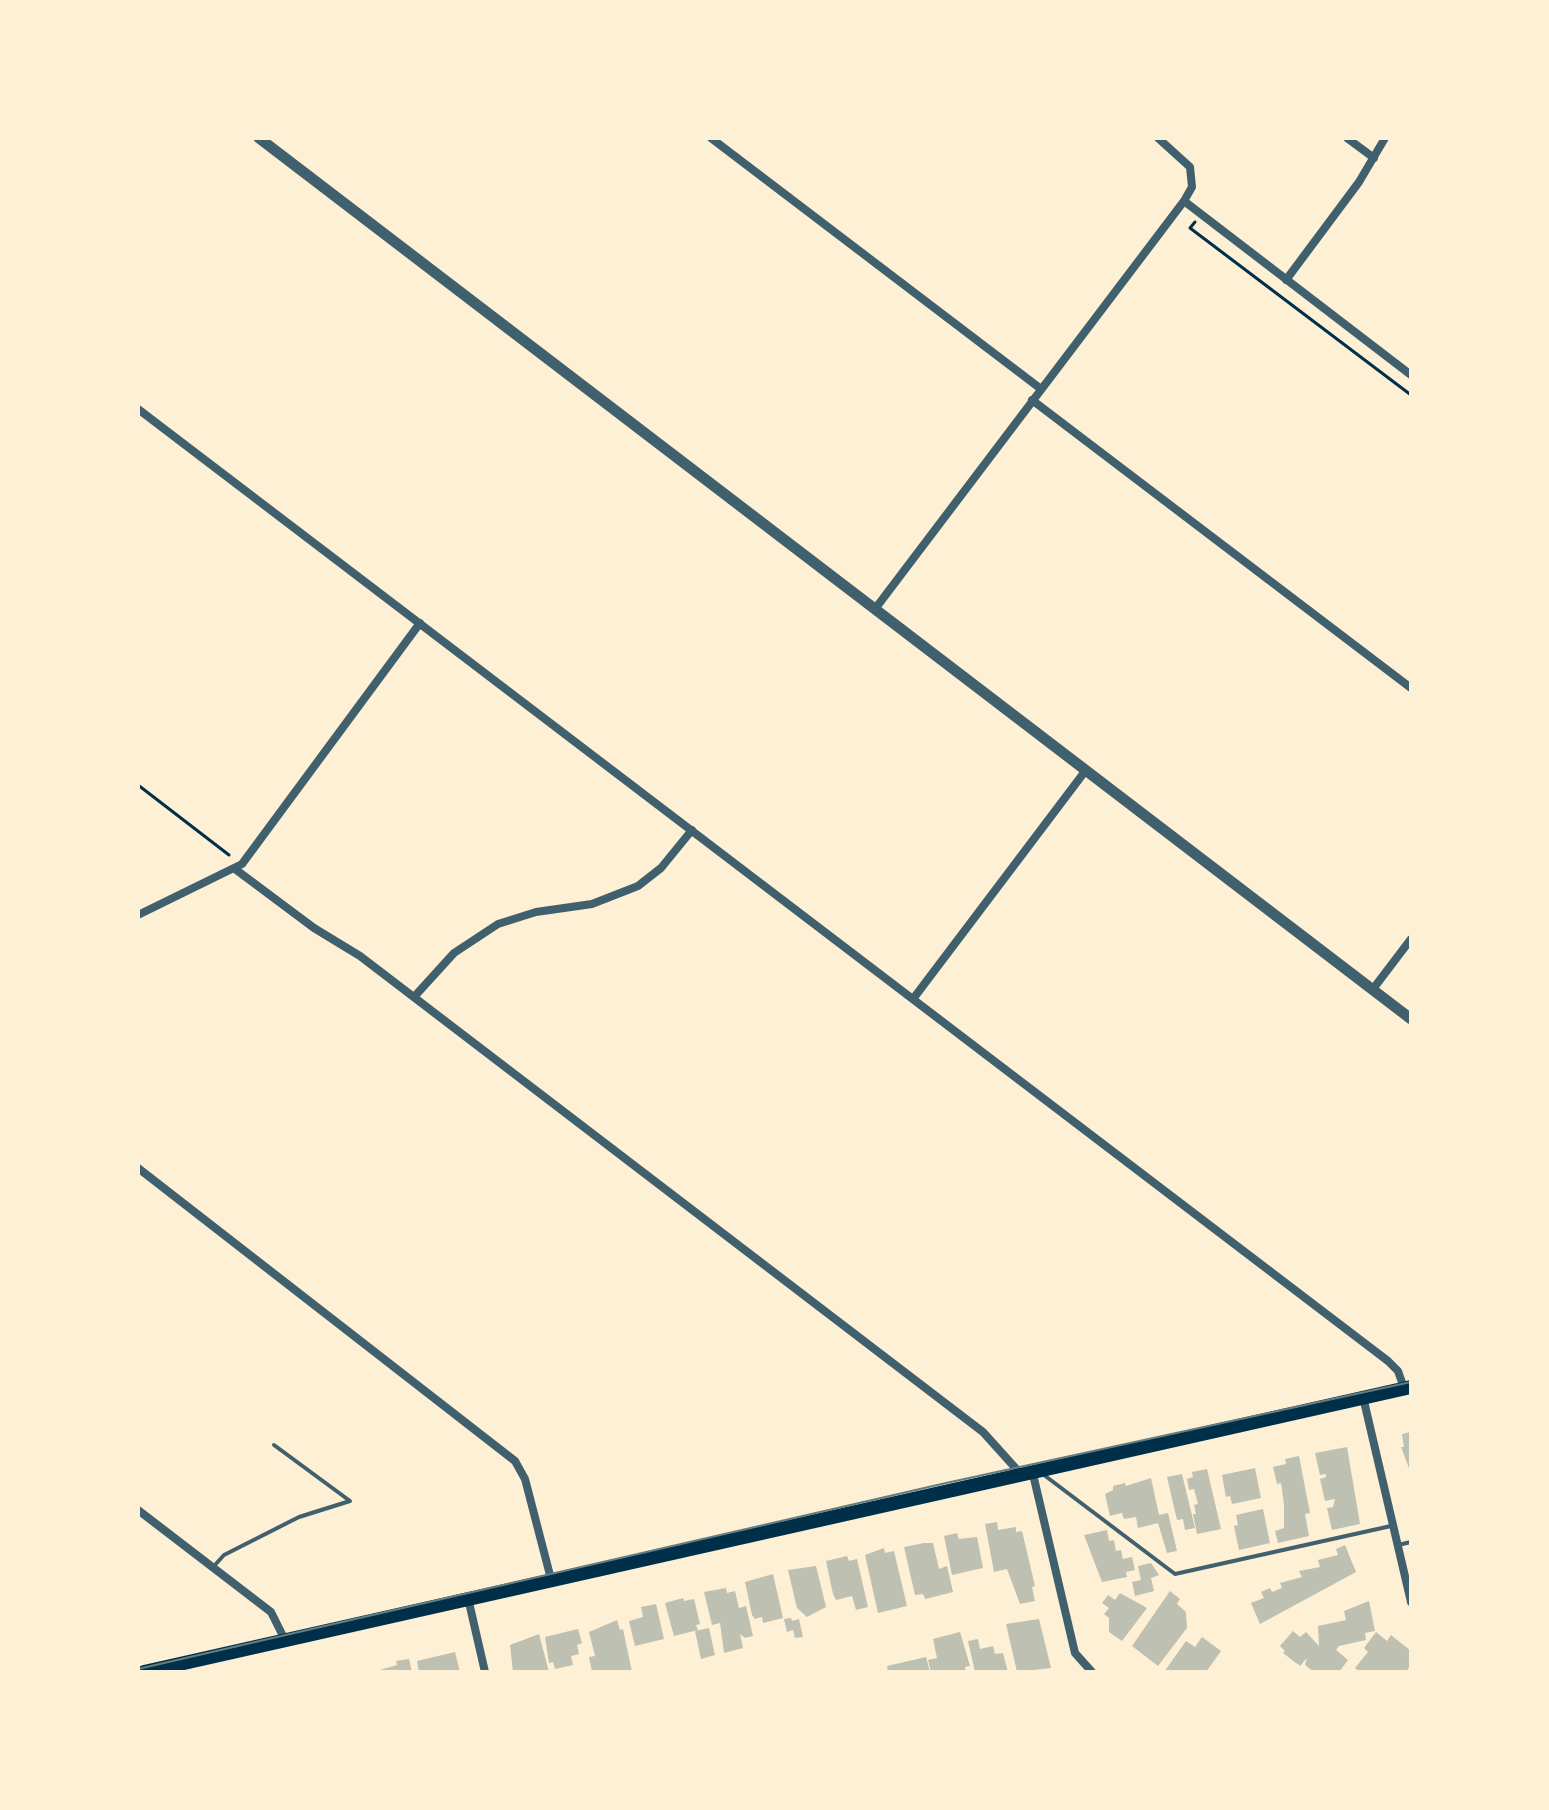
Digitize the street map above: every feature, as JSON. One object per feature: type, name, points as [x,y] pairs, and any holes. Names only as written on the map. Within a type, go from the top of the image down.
[{"type":"main road","points":[[145,1672],[1028,1470],[1408,1388]]},
{"type":"street","points":[[259,138],[1411,1019]]},
{"type":"street","points":[[711,138],[1041,389]]},
{"type":"street","points":[[875,609],[1184,201],[1192,187],[1190,167],[1158,138]]},
{"type":"street","points":[[1347,138],[1374,158]]},
{"type":"street","points":[[1286,280],[1374,158],[1385,138]]},
{"type":"street","points":[[1184,201],[1411,375]]},
{"type":"street","points":[[1032,400],[1411,688]]},
{"type":"street","points":[[138,409],[1388,1361],[1408,1388]]},
{"type":"street","points":[[138,915],[238,867],[420,623]]},
{"type":"street","points":[[913,999],[1086,770]]},
{"type":"street","points":[[414,997],[454,953],[498,924],[536,912],[592,904],[638,886],[661,868],[692,830]]},
{"type":"street","points":[[238,867],[414,997],[983,1432],[1028,1470],[1079,1672]]},
{"type":"street","points":[[1373,989],[1411,939]]},
{"type":"street","points":[[138,1168],[515,1461],[525,1479],[551,1579]]},
{"type":"street","points":[[1363,1397],[1411,1602]]},
{"type":"street","points":[[138,1510],[271,1612],[285,1640]]},
{"type":"street","points":[[468,1597],[485,1672]]},
{"type":"street","points":[[1075,1653],[1092,1672]]},
{"type":"lane","points":[[212,1568],[224,1555],[299,1517],[350,1501],[274,1445]]},
{"type":"lane","points":[[1028,1470],[1175,1574],[1391,1526]]},
{"type":"lane","points":[[1396,1545],[1411,1542]]},
{"type":"path","points":[[1200,214],[1190,228],[1411,395]]},
{"type":"path","points":[[138,785],[238,867]]},
{"type":"building","points":[[1411,1432],[1410,1471],[1401,1447],[1404,1447],[1402,1434]]},
{"type":"building","points":[[1347,1447],[1360,1524],[1332,1530],[1327,1508],[1333,1507],[1335,1499],[1325,1501],[1320,1479],[1326,1474],[1320,1475],[1315,1453]]},
{"type":"building","points":[[1299,1456],[1310,1513],[1305,1514],[1309,1536],[1278,1543],[1275,1531],[1284,1528],[1284,1505],[1281,1483],[1277,1484],[1273,1467],[1286,1464],[1285,1459]]},
{"type":"building","points":[[1255,1468],[1261,1498],[1232,1504],[1230,1496],[1226,1497],[1222,1475]]},
{"type":"building","points":[[1207,1469],[1221,1529],[1197,1534],[1193,1514],[1196,1514],[1194,1505],[1198,1504],[1194,1489],[1189,1490],[1187,1479],[1193,1477],[1192,1472]]},
{"type":"building","points":[[1182,1474],[1195,1528],[1185,1530],[1183,1519],[1177,1520],[1167,1477]]},
{"type":"building","points":[[1151,1478],[1159,1515],[1168,1513],[1177,1551],[1167,1553],[1158,1523],[1138,1528],[1136,1517],[1124,1519],[1122,1513],[1110,1516],[1105,1494],[1113,1490],[1113,1486],[1125,1483],[1126,1486]]},
{"type":"building","points":[[1263,1509],[1270,1543],[1239,1550],[1234,1526],[1238,1525],[1236,1515]]},
{"type":"building","points":[[997,1522],[998,1530],[1016,1527],[1016,1532],[1022,1531],[1035,1586],[1032,1587],[1035,1601],[1020,1604],[1007,1569],[994,1572],[985,1524]]},
{"type":"building","points":[[1107,1530],[1109,1541],[1114,1540],[1116,1551],[1121,1550],[1123,1559],[1132,1557],[1135,1570],[1126,1572],[1127,1577],[1102,1582],[1084,1535]]},
{"type":"building","points":[[957,1533],[959,1539],[977,1537],[983,1568],[952,1575],[944,1536]]},
{"type":"building","points":[[933,1543],[939,1569],[947,1566],[953,1592],[925,1599],[923,1594],[915,1595],[904,1547]]},
{"type":"building","points":[[1345,1545],[1356,1572],[1260,1624],[1251,1603],[1264,1598],[1261,1592],[1270,1588],[1272,1592],[1282,1588],[1280,1583],[1302,1577],[1299,1571],[1320,1567],[1318,1560],[1338,1555],[1336,1549]]},
{"type":"building","points":[[884,1548],[885,1553],[894,1551],[907,1606],[878,1613],[865,1555]]},
{"type":"building","points":[[847,1556],[849,1561],[857,1559],[868,1607],[856,1610],[852,1596],[836,1600],[833,1594],[826,1561]]},
{"type":"building","points":[[1151,1563],[1159,1575],[1151,1578],[1154,1591],[1135,1596],[1132,1582],[1141,1580],[1138,1566]]},
{"type":"building","points":[[816,1566],[826,1607],[807,1617],[797,1608],[788,1570]]},
{"type":"building","points":[[773,1574],[783,1618],[763,1623],[762,1617],[755,1619],[752,1615],[745,1582]]},
{"type":"building","points":[[726,1588],[727,1593],[735,1591],[739,1608],[746,1606],[753,1636],[745,1638],[740,1634],[743,1648],[724,1653],[720,1623],[712,1625],[704,1592]]},
{"type":"building","points":[[1170,1591],[1180,1599],[1177,1604],[1186,1612],[1187,1628],[1158,1666],[1132,1646]]},
{"type":"building","points":[[1120,1593],[1147,1608],[1122,1641],[1109,1632],[1109,1618],[1104,1614],[1109,1608],[1102,1603],[1108,1595],[1115,1600]]},
{"type":"building","points":[[683,1598],[684,1601],[694,1599],[700,1624],[696,1625],[698,1630],[674,1636],[665,1603]]},
{"type":"building","points":[[1369,1601],[1375,1631],[1365,1633],[1366,1640],[1339,1646],[1336,1650],[1348,1660],[1339,1672],[1314,1672],[1305,1665],[1307,1658],[1300,1666],[1283,1653],[1285,1651],[1280,1646],[1293,1631],[1300,1637],[1306,1632],[1319,1646],[1318,1626],[1346,1620],[1344,1611]]},
{"type":"building","points":[[656,1604],[664,1639],[635,1646],[629,1621],[643,1617],[641,1607]]},
{"type":"building","points":[[791,1618],[792,1621],[799,1619],[803,1637],[795,1638],[793,1630],[787,1632],[784,1619]]},
{"type":"building","points":[[1039,1619],[1051,1668],[1017,1672],[1006,1624]]},
{"type":"building","points":[[617,1620],[620,1630],[623,1629],[632,1672],[592,1672],[589,1657],[595,1656],[589,1632]]},
{"type":"building","points":[[709,1628],[715,1655],[701,1659],[695,1631]]},
{"type":"building","points":[[578,1629],[582,1643],[577,1645],[579,1654],[571,1656],[573,1665],[555,1669],[553,1662],[549,1663],[545,1637]]},
{"type":"building","points":[[960,1632],[970,1666],[965,1667],[966,1672],[931,1672],[928,1660],[937,1658],[933,1639]]},
{"type":"building","points":[[1376,1632],[1387,1641],[1391,1635],[1411,1651],[1411,1665],[1406,1672],[1360,1672],[1355,1668],[1368,1652],[1364,1648]]},
{"type":"building","points":[[539,1634],[549,1672],[513,1672],[510,1645]]},
{"type":"building","points":[[1202,1637],[1221,1651],[1206,1672],[1164,1672],[1186,1641],[1195,1647]]},
{"type":"building","points":[[978,1639],[980,1649],[993,1646],[995,1654],[1003,1653],[1008,1672],[975,1672],[968,1641]]},
{"type":"building","points":[[455,1652],[460,1672],[419,1672],[417,1661]]},
{"type":"building","points":[[926,1657],[930,1672],[888,1672],[887,1666]]},
{"type":"building","points":[[409,1659],[412,1672],[373,1672],[397,1665],[396,1661]]},
{"type":"tram line","points":[[138,1669],[946,1483],[1411,1382]]}]
